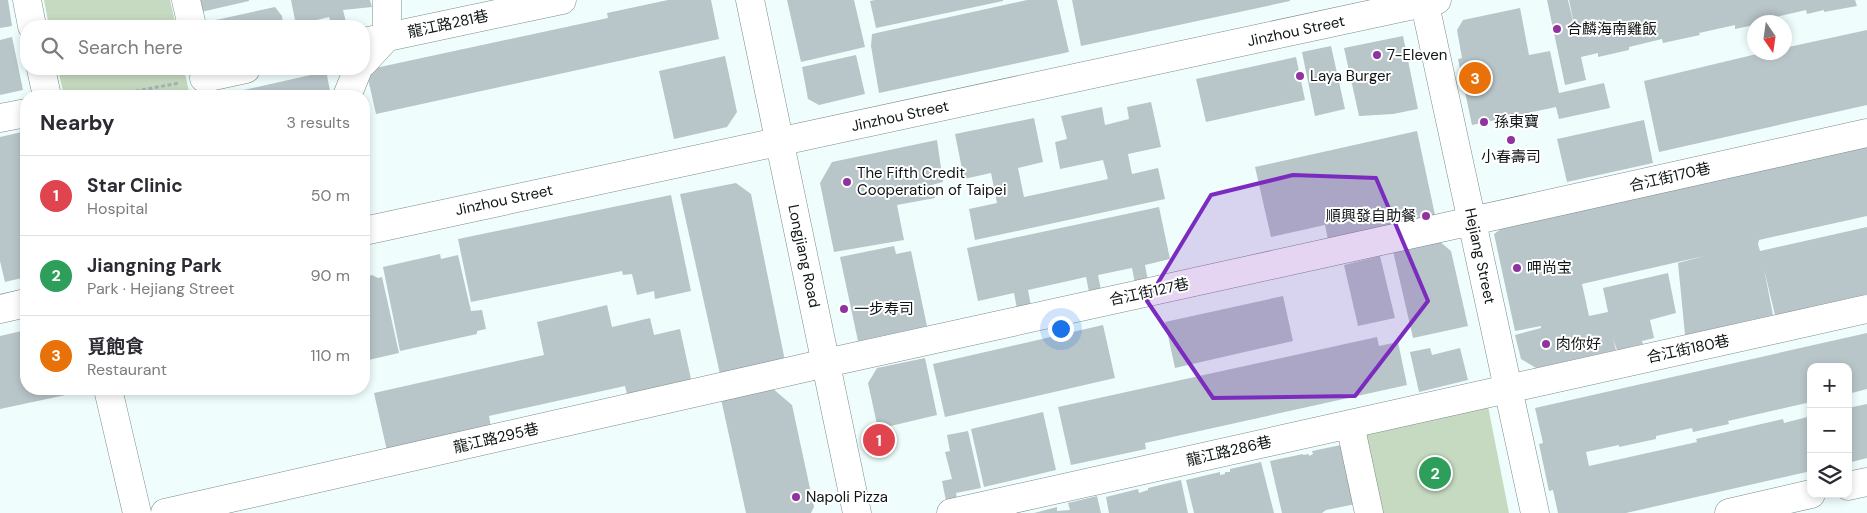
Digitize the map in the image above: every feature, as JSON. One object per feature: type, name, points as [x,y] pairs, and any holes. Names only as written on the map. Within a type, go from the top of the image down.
[{"type":"street","points":[[27,0],[31,20]]},
{"type":"street","points":[[186,0],[191,20]]},
{"type":"street","points":[[375,39],[387,0]]},
{"type":"street","name":"龍江路281巷","points":[[375,39],[562,0]]},
{"type":"street","name":"Longjiang Road","points":[[750,0],[857,513]]},
{"type":"street","name":"Jinzhou Street","points":[[370,230],[1428,1]]},
{"type":"street","name":"Hejiang Street","points":[[1428,1],[1472,221],[1535,513]]},
{"type":"street","points":[[42,75],[46,90]]},
{"type":"street","points":[[204,81],[225,75]]},
{"type":"street","points":[[349,90],[356,75]]},
{"type":"street","points":[[0,118],[20,114]]},
{"type":"street","name":"合江街170巷","points":[[1472,221],[1867,133]]},
{"type":"street","name":"合江街127巷","points":[[826,363],[1472,221]]},
{"type":"street","points":[[0,309],[20,304]]},
{"type":"street","name":"合江街180巷","points":[[1508,388],[1867,309]]},
{"type":"street","name":"龍江路295巷","points":[[165,513],[826,363]]},
{"type":"street","name":"龍江路286巷","points":[[951,513],[1508,388]]},
{"type":"street","points":[[109,395],[136,513]]},
{"type":"street","points":[[1350,424],[1369,513]]},
{"type":"street","points":[[1852,485],[1867,482]]},
{"type":"street","points":[[1729,513],[1807,495]]},
{"type":"path","points":[[148,90],[204,81]]},
{"type":"highlighted area","points":[[1293,175],[1376,178],[1428,301],[1355,396],[1213,398],[1147,301],[1211,195]]},
{"type":"green space","points":[[44,0],[170,0],[175,20],[48,20]]},
{"type":"green space","points":[[59,75],[185,75],[189,90],[63,90]]},
{"type":"green space","points":[[1488,406],[1509,513],[1378,513],[1360,433]]},
{"type":"building","points":[[0,0],[8,0],[12,26],[0,28]]},
{"type":"building","points":[[198,0],[249,0],[249,1],[201,12]]},
{"type":"building","points":[[291,0],[370,0],[372,7],[343,10],[346,20],[330,20],[329,17],[317,20],[295,20]]},
{"type":"building","points":[[668,0],[711,0],[719,39],[376,114],[367,75],[370,75],[370,69],[608,18],[607,13]]},
{"type":"building","points":[[787,0],[854,0],[865,47],[801,62]]},
{"type":"building","points":[[1027,0],[1057,0],[1069,52],[879,93],[871,46],[872,34]]},
{"type":"building","points":[[1072,0],[1290,0],[1290,1],[1081,46]]},
{"type":"building","points":[[1547,0],[1568,0],[1576,34],[1569,0],[1855,0],[1857,6],[1807,14],[1806,10],[1784,15],[1747,15],[1747,26],[1735,29],[1735,25],[1663,43],[1662,39],[1629,47],[1629,50],[1598,57],[1598,53],[1581,57],[1586,80],[1565,85]]},
{"type":"building","points":[[870,1],[1003,1],[876,28]]},
{"type":"building","points":[[275,7],[282,16],[283,20],[216,20]]},
{"type":"building","points":[[1520,8],[1529,55],[1550,51],[1559,93],[1604,83],[1610,108],[1559,119],[1556,107],[1472,125],[1458,59],[1462,58],[1457,30],[1463,20]]},
{"type":"building","points":[[1867,30],[1867,105],[1659,152],[1644,81],[1747,56],[1747,60],[1792,60],[1792,46]]},
{"type":"building","points":[[1403,36],[1418,109],[1393,114],[1359,116],[1344,48]]},
{"type":"building","points":[[12,37],[23,90],[0,95],[0,40]]},
{"type":"building","points":[[1331,46],[1345,109],[1315,116],[1302,52]]},
{"type":"building","points":[[856,55],[865,94],[819,105],[808,99],[802,67]]},
{"type":"building","points":[[725,56],[737,112],[727,127],[674,139],[659,71]]},
{"type":"building","points":[[1296,57],[1305,100],[1206,122],[1196,79]]},
{"type":"building","points":[[311,75],[327,75],[330,90],[244,90]]},
{"type":"building","points":[[1151,102],[1161,147],[1128,154],[1132,174],[1158,168],[1165,199],[975,240],[969,209],[997,203],[991,173],[964,179],[955,134],[1034,118],[1043,162],[1018,168],[1024,197],[1108,179],[1103,160],[1060,169],[1055,142],[1067,139],[1061,116],[1102,107],[1105,125],[1129,119],[1127,107]]},
{"type":"building","points":[[1644,120],[1653,163],[1567,182],[1557,139]]},
{"type":"building","points":[[1417,131],[1435,215],[1328,240],[1325,225],[1271,237],[1255,167]]},
{"type":"building","points":[[20,132],[20,278],[5,282],[0,261],[0,137]]},
{"type":"building","points":[[937,140],[943,182],[932,185],[935,198],[897,205],[904,240],[834,252],[820,183],[832,162]]},
{"type":"building","points":[[1867,146],[1867,216],[1759,240],[1758,244],[1760,251],[1867,227],[1867,294],[1775,315],[1764,269],[1773,315],[1685,335],[1678,263],[1704,256],[1582,284],[1589,316],[1608,312],[1603,288],[1668,273],[1676,313],[1650,320],[1654,338],[1642,341],[1643,344],[1617,350],[1613,339],[1616,350],[1536,368],[1521,359],[1515,335],[1541,328],[1541,326],[1515,331],[1494,234],[1501,229]]},
{"type":"building","points":[[736,183],[751,194],[785,361],[720,374],[680,194]]},
{"type":"building","points":[[671,195],[691,291],[655,299],[654,291],[637,295],[632,274],[623,275],[622,271],[471,302],[458,239]]},
{"type":"building","points":[[1159,207],[1170,259],[1145,265],[1148,281],[1135,284],[1132,268],[1098,275],[1101,290],[1089,292],[1086,277],[1028,290],[1031,306],[1017,309],[1014,293],[978,301],[967,248]]},
{"type":"building","points":[[1439,241],[1451,251],[1468,326],[1413,338],[1393,251]]},
{"type":"building","points":[[894,246],[896,254],[911,251],[927,326],[858,341],[840,257]]},
{"type":"building","points":[[440,254],[441,259],[458,255],[471,311],[482,310],[486,329],[477,331],[477,334],[400,351],[383,267]]},
{"type":"building","points":[[1380,256],[1395,318],[1358,326],[1344,265]]},
{"type":"building","points":[[370,276],[382,277],[399,353],[370,360]]},
{"type":"building","points":[[1283,296],[1293,341],[1175,368],[1165,322]]},
{"type":"building","points":[[607,305],[612,327],[650,318],[654,335],[680,329],[691,379],[627,394],[625,386],[489,416],[491,427],[387,451],[374,393],[544,355],[537,322]]},
{"type":"building","points":[[1103,325],[1115,378],[945,417],[933,364]]},
{"type":"building","points":[[20,331],[20,395],[66,395],[0,409],[0,336]]},
{"type":"building","points":[[1867,333],[1867,389],[1852,393],[1852,363],[1807,363],[1807,403],[1728,421],[1729,424],[1693,432],[1692,428],[1656,436],[1656,439],[1586,452],[1589,466],[1697,442],[1696,439],[1783,419],[1784,423],[1807,417],[1807,472],[1626,513],[1558,513],[1553,490],[1549,491],[1539,444],[1543,443],[1535,408]]},
{"type":"building","points":[[1377,337],[1379,346],[1398,342],[1407,385],[1145,443],[1146,449],[1071,465],[1058,407]]},
{"type":"building","points":[[1430,348],[1432,355],[1460,348],[1468,380],[1419,392],[1410,352]]},
{"type":"building","points":[[925,358],[937,415],[878,429],[868,383],[877,368]]},
{"type":"building","points":[[772,388],[792,405],[814,507],[811,513],[746,513],[721,399]]},
{"type":"building","points":[[1867,404],[1867,458],[1852,462],[1852,408]]},
{"type":"building","points":[[1043,412],[1056,470],[984,487],[971,429]]},
{"type":"building","points":[[968,431],[981,488],[956,493],[957,499],[946,501],[942,481],[952,479],[945,452],[950,451],[947,435]]},
{"type":"building","points":[[1341,445],[1356,504],[1326,510],[1322,513],[1282,513],[1270,461],[1303,454],[1309,454],[1309,456],[1313,454],[1312,451]]},
{"type":"building","points":[[1261,462],[1274,513],[1194,513],[1186,480],[1220,472],[1220,475],[1225,474],[1225,472],[1230,472],[1230,469]]},
{"type":"building","points":[[1181,480],[1188,513],[1109,513],[1106,497],[1138,489],[1139,493],[1148,490],[1148,488]]},
{"type":"building","points":[[1097,496],[1101,513],[1034,513],[1057,507],[1057,511],[1070,510],[1068,503]]},
{"type":"place","name":"合麟海南雞飯","points":[[1557,29]]},
{"type":"place","name":"7-Eleven","points":[[1377,55]]},
{"type":"place","name":"Laya Burger","points":[[1300,76]]},
{"type":"place","name":"覓飽食","points":[[1475,78]]},
{"type":"place","name":"孫東寶","points":[[1484,122]]},
{"type":"place","name":"小春壽司","points":[[1511,140]]},
{"type":"place","name":"The Fifth Credit Cooperation of Taipei","points":[[847,182]]},
{"type":"place","name":"順興發自助餐","points":[[1426,216]]},
{"type":"place","name":"呷尚宝","points":[[1517,268]]},
{"type":"place","name":"一步寿司","points":[[844,309]]},
{"type":"place","name":"肉你好","points":[[1546,344]]},
{"type":"place","name":"Star Clinic","points":[[879,440]]},
{"type":"place","name":"Jiangning Park","points":[[1435,473]]},
{"type":"place","name":"Napoli Pizza","points":[[796,497]]}]
